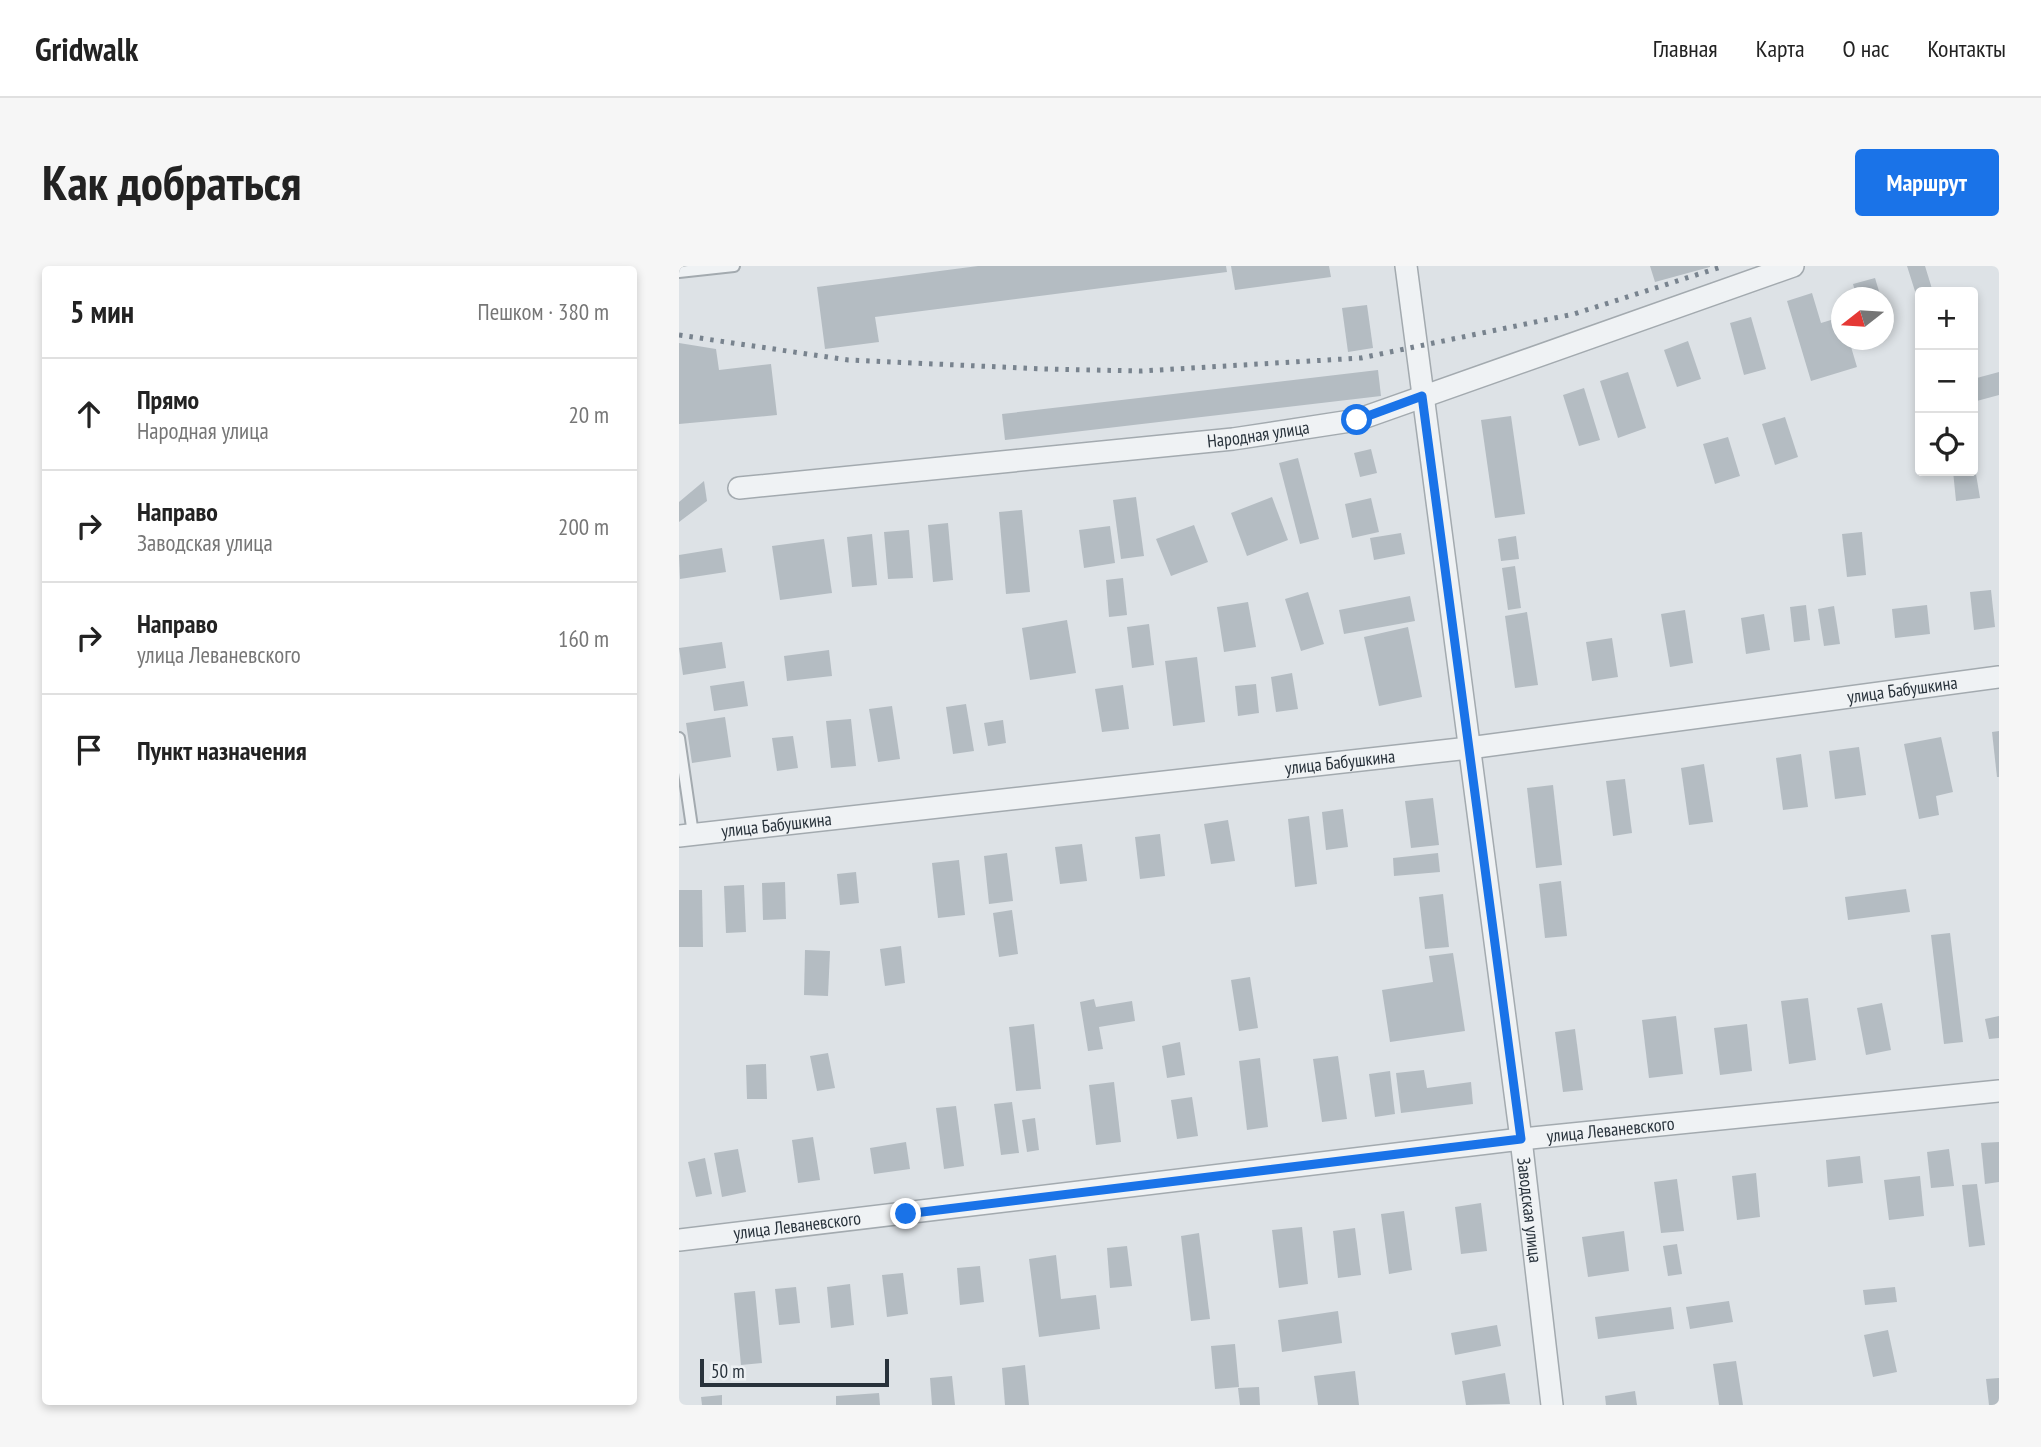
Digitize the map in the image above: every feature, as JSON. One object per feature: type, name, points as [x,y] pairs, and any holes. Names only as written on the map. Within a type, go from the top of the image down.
[{"type":"street","name":"Заводская улица","points":[[1406,266],[1521,1139],[1552,1405]]},
{"type":"street","name":"Народная улица","points":[[739,488],[1233,439],[1357,420],[1793,266]]},
{"type":"street","name":"улица Бабушкина","points":[[686,835],[1469,748],[1999,677]]},
{"type":"street","name":"улица Леваневского","points":[[679,1240],[1521,1139],[1999,1091]]},
{"type":"lane","points":[[679,272],[734,266]]},
{"type":"lane","points":[[679,738],[686,835]]},
{"type":"building","points":[[978,266],[1226,266],[1227,272],[875,317],[879,342],[825,349],[817,287]]},
{"type":"building","points":[[1231,266],[1329,266],[1331,277],[1235,290]]},
{"type":"building","points":[[1650,266],[1710,266],[1710,267],[1655,282]]},
{"type":"building","points":[[1907,266],[1925,266],[1931,287],[1915,287],[1915,291]]},
{"type":"building","points":[[1875,278],[1878,287],[1854,287],[1853,284]]},
{"type":"building","points":[[1812,293],[1821,323],[1831,320],[1831,350],[1852,350],[1857,367],[1811,381],[1787,301]]},
{"type":"building","points":[[1367,305],[1373,348],[1348,352],[1342,308]]},
{"type":"building","points":[[1751,317],[1766,369],[1744,375],[1730,323]]},
{"type":"building","points":[[1688,341],[1701,379],[1677,387],[1664,350]]},
{"type":"building","points":[[679,343],[716,349],[719,370],[771,364],[777,415],[679,424]]},
{"type":"building","points":[[1378,370],[1381,396],[1005,440],[1002,414]]},
{"type":"building","points":[[1628,372],[1646,428],[1618,438],[1600,381]]},
{"type":"building","points":[[1999,372],[1999,395],[1978,401],[1978,378]]},
{"type":"building","points":[[1584,388],[1600,440],[1579,446],[1563,395]]},
{"type":"building","points":[[1511,416],[1525,514],[1495,518],[1481,420]]},
{"type":"building","points":[[1785,417],[1798,457],[1775,465],[1762,424]]},
{"type":"building","points":[[1728,437],[1740,476],[1715,484],[1703,444]]},
{"type":"building","points":[[1371,449],[1377,473],[1360,477],[1354,453]]},
{"type":"building","points":[[1298,458],[1319,539],[1300,544],[1279,463]]},
{"type":"building","points":[[1954,476],[1976,476],[1980,498],[1956,501]]},
{"type":"building","points":[[704,481],[707,501],[679,522],[679,502]]},
{"type":"building","points":[[1136,497],[1144,556],[1121,559],[1113,500]]},
{"type":"building","points":[[1272,497],[1288,540],[1247,556],[1231,513]]},
{"type":"building","points":[[1371,498],[1379,532],[1352,538],[1345,504]]},
{"type":"building","points":[[1022,510],[1030,592],[1006,594],[999,512]]},
{"type":"building","points":[[948,523],[953,580],[933,582],[928,525]]},
{"type":"building","points":[[1194,525],[1208,562],[1171,576],[1156,539]]},
{"type":"building","points":[[1110,526],[1115,563],[1084,568],[1079,530]]},
{"type":"building","points":[[909,530],[913,578],[888,579],[884,532]]},
{"type":"building","points":[[1862,532],[1866,575],[1847,577],[1842,534]]},
{"type":"building","points":[[1401,533],[1405,554],[1374,560],[1370,538]]},
{"type":"building","points":[[872,534],[877,585],[852,587],[847,537]]},
{"type":"building","points":[[1516,536],[1519,559],[1501,561],[1498,539]]},
{"type":"building","points":[[824,539],[832,593],[780,600],[772,546]]},
{"type":"building","points":[[722,548],[726,572],[680,579],[679,555]]},
{"type":"building","points":[[1515,566],[1521,608],[1508,610],[1502,568]]},
{"type":"building","points":[[1123,578],[1127,615],[1109,617],[1106,580]]},
{"type":"building","points":[[1991,590],[1995,627],[1974,630],[1970,592]]},
{"type":"building","points":[[1308,592],[1324,644],[1301,651],[1285,599]]},
{"type":"building","points":[[1410,596],[1415,621],[1344,634],[1339,610]]},
{"type":"building","points":[[1248,602],[1256,647],[1224,652],[1217,607]]},
{"type":"building","points":[[1806,605],[1810,640],[1794,642],[1790,607]]},
{"type":"building","points":[[1927,605],[1930,634],[1895,638],[1892,609]]},
{"type":"building","points":[[1834,606],[1840,644],[1824,646],[1818,609]]},
{"type":"building","points":[[1685,610],[1693,663],[1670,667],[1661,614]]},
{"type":"building","points":[[1527,612],[1538,685],[1515,688],[1505,616]]},
{"type":"building","points":[[1764,614],[1770,650],[1746,654],[1741,618]]},
{"type":"building","points":[[1067,620],[1076,673],[1030,680],[1022,628]]},
{"type":"building","points":[[1149,624],[1154,665],[1132,668],[1127,627]]},
{"type":"building","points":[[1408,627],[1422,697],[1379,706],[1364,637]]},
{"type":"building","points":[[1612,638],[1618,677],[1592,681],[1586,642]]},
{"type":"building","points":[[722,642],[726,668],[683,675],[679,648]]},
{"type":"building","points":[[829,650],[832,676],[787,681],[784,656]]},
{"type":"building","points":[[1197,657],[1205,722],[1173,726],[1165,661]]},
{"type":"building","points":[[1292,673],[1298,709],[1276,712],[1271,677]]},
{"type":"building","points":[[744,681],[748,706],[714,711],[710,686]]},
{"type":"building","points":[[1256,684],[1259,713],[1238,716],[1235,686]]},
{"type":"building","points":[[1123,685],[1129,729],[1102,732],[1095,689]]},
{"type":"building","points":[[966,704],[974,751],[953,754],[946,707]]},
{"type":"building","points":[[892,706],[900,759],[878,762],[869,709]]},
{"type":"building","points":[[725,717],[731,757],[692,763],[686,723]]},
{"type":"building","points":[[851,719],[856,766],[831,768],[826,721]]},
{"type":"building","points":[[1003,720],[1006,743],[988,746],[984,723]]},
{"type":"building","points":[[1999,731],[1999,777],[1997,777],[1992,732]]},
{"type":"building","points":[[793,736],[798,768],[777,771],[772,738]]},
{"type":"building","points":[[1941,737],[1953,792],[1936,796],[1939,815],[1919,819],[1904,744]]},
{"type":"building","points":[[1859,747],[1866,795],[1835,799],[1829,751]]},
{"type":"building","points":[[1801,754],[1808,807],[1783,810],[1776,758]]},
{"type":"building","points":[[1704,764],[1713,822],[1689,825],[1681,768]]},
{"type":"building","points":[[1625,779],[1632,833],[1613,836],[1606,781]]},
{"type":"building","points":[[1553,785],[1562,865],[1536,868],[1527,788]]},
{"type":"building","points":[[1433,798],[1439,845],[1411,848],[1405,801]]},
{"type":"building","points":[[1343,809],[1348,847],[1326,850],[1322,812]]},
{"type":"building","points":[[1309,816],[1317,884],[1295,887],[1288,819]]},
{"type":"building","points":[[1228,820],[1235,861],[1211,864],[1204,824]]},
{"type":"building","points":[[1160,834],[1165,876],[1140,879],[1135,837]]},
{"type":"building","points":[[1082,844],[1087,881],[1060,884],[1055,847]]},
{"type":"building","points":[[1007,853],[1013,901],[989,904],[984,856]]},
{"type":"building","points":[[1438,853],[1440,872],[1394,876],[1393,858]]},
{"type":"building","points":[[959,860],[965,915],[938,918],[932,863]]},
{"type":"building","points":[[856,872],[859,903],[840,905],[837,874]]},
{"type":"building","points":[[1561,881],[1567,936],[1545,938],[1539,884]]},
{"type":"building","points":[[785,882],[786,919],[763,920],[762,883]]},
{"type":"building","points":[[744,885],[746,932],[726,933],[724,886]]},
{"type":"building","points":[[1906,889],[1910,912],[1848,920],[1845,897]]},
{"type":"building","points":[[679,890],[702,890],[703,947],[679,947]]},
{"type":"building","points":[[1443,894],[1449,947],[1425,949],[1419,897]]},
{"type":"building","points":[[1012,910],[1018,954],[999,957],[993,913]]},
{"type":"building","points":[[1950,933],[1963,1042],[1944,1044],[1931,935]]},
{"type":"building","points":[[901,946],[905,983],[885,986],[880,949]]},
{"type":"building","points":[[805,950],[830,951],[828,996],[804,995]]},
{"type":"building","points":[[1453,953],[1465,1031],[1390,1042],[1382,990],[1433,982],[1429,956]]},
{"type":"building","points":[[1250,977],[1258,1028],[1239,1031],[1231,980]]},
{"type":"building","points":[[1808,998],[1816,1060],[1789,1064],[1781,1001]]},
{"type":"building","points":[[1094,999],[1096,1007],[1132,1001],[1135,1021],[1099,1027],[1103,1049],[1088,1051],[1080,1002]]},
{"type":"building","points":[[1882,1003],[1891,1050],[1866,1055],[1857,1008]]},
{"type":"building","points":[[1676,1016],[1683,1074],[1649,1078],[1642,1020]]},
{"type":"building","points":[[1999,1016],[1999,1038],[1989,1039],[1985,1019]]},
{"type":"building","points":[[1034,1024],[1041,1089],[1016,1091],[1009,1027]]},
{"type":"building","points":[[1747,1024],[1752,1071],[1720,1075],[1714,1028]]},
{"type":"building","points":[[1575,1029],[1583,1090],[1563,1092],[1555,1032]]},
{"type":"building","points":[[1180,1042],[1185,1075],[1167,1078],[1162,1046]]},
{"type":"building","points":[[828,1053],[835,1088],[817,1091],[810,1056]]},
{"type":"building","points":[[1338,1056],[1347,1119],[1322,1122],[1313,1059]]},
{"type":"building","points":[[1260,1058],[1268,1127],[1247,1130],[1239,1061]]},
{"type":"building","points":[[766,1064],[767,1099],[747,1099],[746,1065]]},
{"type":"building","points":[[1424,1070],[1427,1088],[1471,1082],[1473,1104],[1401,1113],[1396,1073]]},
{"type":"building","points":[[1390,1071],[1395,1114],[1375,1117],[1369,1074]]},
{"type":"building","points":[[1114,1082],[1121,1142],[1096,1145],[1089,1085]]},
{"type":"building","points":[[1192,1097],[1198,1136],[1177,1139],[1171,1100]]},
{"type":"building","points":[[1012,1102],[1019,1153],[1001,1155],[994,1104]]},
{"type":"building","points":[[956,1106],[964,1166],[944,1169],[936,1108]]},
{"type":"building","points":[[1035,1118],[1039,1150],[1027,1152],[1022,1120]]},
{"type":"building","points":[[813,1137],[820,1180],[798,1183],[792,1140]]},
{"type":"building","points":[[906,1142],[910,1169],[874,1174],[870,1148]]},
{"type":"building","points":[[1999,1142],[1999,1182],[1985,1184],[1981,1143]]},
{"type":"building","points":[[738,1149],[746,1192],[722,1197],[714,1153]]},
{"type":"building","points":[[1949,1149],[1954,1186],[1931,1188],[1927,1152]]},
{"type":"building","points":[[1860,1156],[1863,1183],[1828,1187],[1826,1160]]},
{"type":"building","points":[[705,1158],[712,1194],[696,1197],[688,1162]]},
{"type":"building","points":[[1756,1173],[1760,1217],[1737,1220],[1732,1176]]},
{"type":"building","points":[[1920,1176],[1924,1216],[1889,1220],[1884,1180]]},
{"type":"building","points":[[1677,1179],[1684,1231],[1661,1233],[1654,1182]]},
{"type":"building","points":[[1977,1184],[1985,1245],[1969,1247],[1962,1185]]},
{"type":"building","points":[[1481,1203],[1487,1251],[1461,1254],[1455,1207]]},
{"type":"building","points":[[1404,1211],[1412,1270],[1389,1274],[1381,1214]]},
{"type":"building","points":[[1302,1227],[1308,1284],[1279,1288],[1272,1230]]},
{"type":"building","points":[[1355,1228],[1361,1275],[1338,1278],[1333,1231]]},
{"type":"building","points":[[1624,1231],[1629,1271],[1588,1277],[1582,1237]]},
{"type":"building","points":[[1199,1233],[1210,1319],[1191,1321],[1181,1236]]},
{"type":"building","points":[[1677,1244],[1682,1274],[1668,1276],[1663,1246]]},
{"type":"building","points":[[1127,1246],[1132,1286],[1110,1288],[1107,1248]]},
{"type":"building","points":[[1056,1255],[1061,1299],[1096,1295],[1100,1329],[1039,1337],[1029,1259]]},
{"type":"building","points":[[980,1266],[984,1302],[960,1305],[957,1268]]},
{"type":"building","points":[[903,1273],[908,1314],[887,1317],[882,1275]]},
{"type":"building","points":[[850,1284],[854,1325],[831,1328],[827,1287]]},
{"type":"building","points":[[796,1287],[800,1323],[779,1325],[775,1289]]},
{"type":"building","points":[[1895,1287],[1897,1302],[1865,1305],[1863,1290]]},
{"type":"building","points":[[755,1291],[762,1363],[741,1365],[734,1293]]},
{"type":"building","points":[[1729,1301],[1733,1322],[1690,1329],[1686,1307]]},
{"type":"building","points":[[1671,1307],[1674,1329],[1598,1339],[1595,1317]]},
{"type":"building","points":[[1338,1311],[1342,1343],[1282,1352],[1278,1320]]},
{"type":"building","points":[[1497,1325],[1501,1346],[1455,1355],[1451,1333]]},
{"type":"building","points":[[1888,1330],[1897,1372],[1873,1377],[1864,1335]]},
{"type":"building","points":[[1235,1344],[1239,1387],[1215,1389],[1211,1346]]},
{"type":"building","points":[[1736,1361],[1743,1405],[1719,1405],[1713,1364]]},
{"type":"building","points":[[1025,1365],[1029,1405],[1005,1405],[1002,1368]]},
{"type":"building","points":[[1355,1371],[1359,1405],[1318,1405],[1314,1376]]},
{"type":"building","points":[[1505,1373],[1510,1404],[1466,1405],[1462,1381]]},
{"type":"building","points":[[952,1376],[955,1405],[932,1405],[930,1378]]},
{"type":"building","points":[[1999,1378],[1999,1405],[1989,1405],[1986,1379]]},
{"type":"building","points":[[1259,1387],[1260,1405],[1240,1405],[1238,1388]]},
{"type":"building","points":[[1635,1391],[1637,1405],[1606,1405],[1605,1396]]},
{"type":"building","points":[[879,1393],[880,1405],[836,1405],[836,1396]]},
{"type":"building","points":[[722,1395],[722,1405],[702,1405],[701,1397]]},
{"type":"railway","points":[[679,335],[848,360],[1044,369],[1141,371],[1361,358],[1574,314],[1724,266]]},
{"type":"route","points":[[906,1214],[1521,1139],[1422,396],[1357,420]]}]
